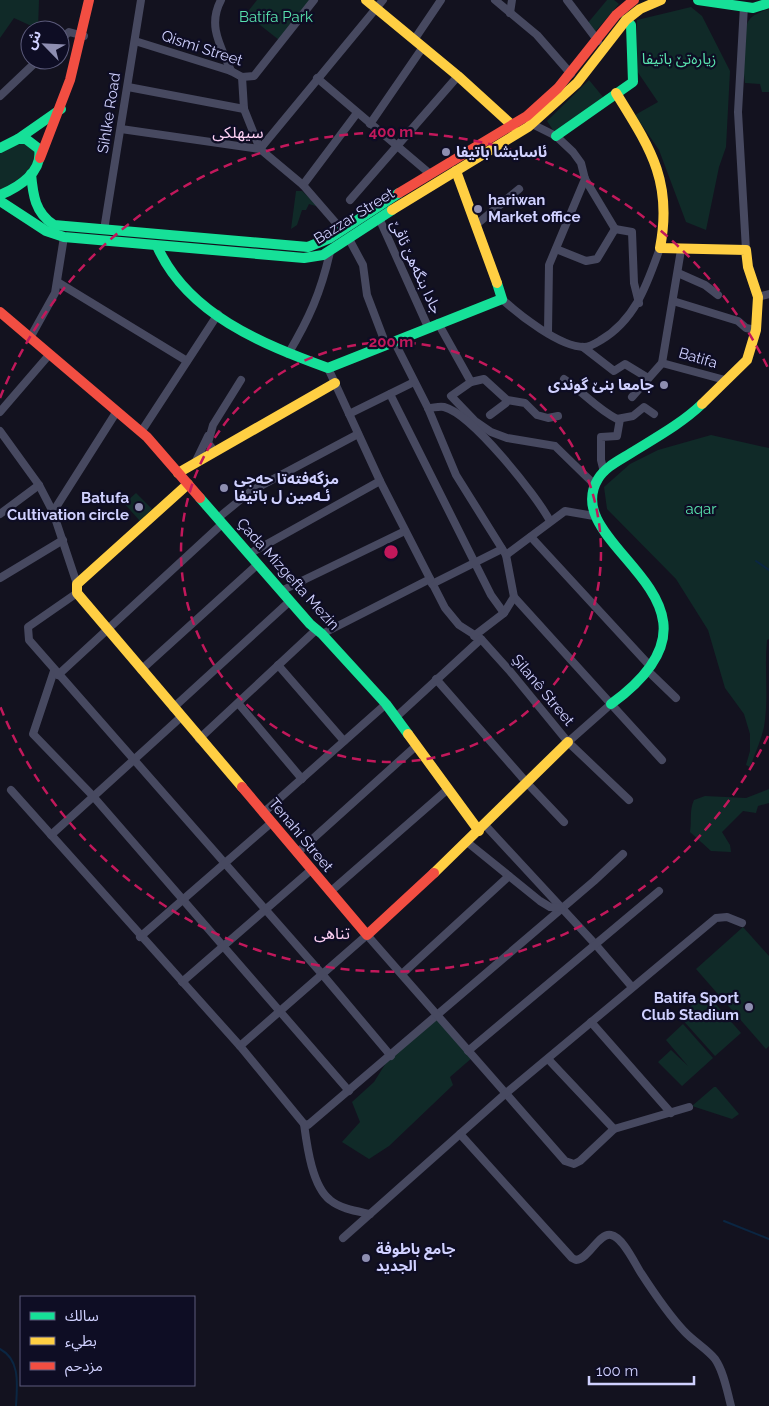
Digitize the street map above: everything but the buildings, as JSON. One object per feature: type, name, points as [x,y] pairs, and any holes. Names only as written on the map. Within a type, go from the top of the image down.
[{"type":"main road","points":[[0,195],[15,188],[31,174],[40,158],[73,77],[84,36],[89,0]]},
{"type":"main road","points":[[366,0],[458,76],[513,126]]},
{"type":"main road","name":"Bazzar Street","points":[[0,201],[19,211],[44,231],[64,237],[304,258],[330,252],[378,218],[489,153],[532,124],[577,83],[626,20],[640,9],[661,0]]},
{"type":"main road","points":[[698,0],[761,7],[769,3]]},
{"type":"main road","name":"Bazzar Street","points":[[31,174],[34,204],[46,220],[54,225],[308,247],[320,244],[429,173],[513,126],[571,74],[627,2]]},
{"type":"main road","points":[[556,136],[616,92],[633,82],[630,25],[626,20]]},
{"type":"main road","points":[[611,704],[643,678],[649,669],[664,639],[663,613],[659,601],[638,570],[600,528],[594,516],[592,505],[595,485],[604,472],[688,417],[746,360],[756,330],[764,295],[748,267],[746,250],[681,250],[660,248],[665,203],[662,186],[647,146],[616,92]]},
{"type":"main road","points":[[0,148],[18,139],[61,109]]},
{"type":"main road","points":[[18,139],[24,138],[34,142],[38,147],[40,158]]},
{"type":"main road","points":[[484,143],[489,153]]},
{"type":"main road","points":[[156,246],[171,274],[185,289],[218,314],[252,336],[288,354],[328,368],[502,299],[477,224],[456,171]]},
{"type":"main road","points":[[245,254],[246,242]]},
{"type":"main road","name":"Çada Mizgefta Mezin","points":[[0,312],[141,432],[290,601],[386,704],[448,790],[482,828]]},
{"type":"main road","points":[[178,473],[335,383]]},
{"type":"main road","points":[[77,588],[188,484]]},
{"type":"main road","name":"Tenahi Street","points":[[77,588],[107,630],[367,935]]},
{"type":"main road","points":[[367,935],[482,828],[568,742]]},
{"type":"street","name":"Sihlke Road","points":[[104,230],[141,0]]},
{"type":"street","points":[[221,0],[216,9],[214,26],[231,70]]},
{"type":"street","name":"Qismi Street","points":[[135,41],[231,70],[242,78],[254,76],[314,0]]},
{"type":"street","points":[[260,149],[317,78],[384,0]]},
{"type":"street","points":[[414,40],[441,0]]},
{"type":"street","points":[[496,0],[537,35],[571,74]]},
{"type":"street","points":[[510,13],[512,0]]},
{"type":"street","points":[[567,0],[598,41]]},
{"type":"street","points":[[744,6],[738,112],[746,250]]},
{"type":"street","points":[[70,32],[84,36]]},
{"type":"street","points":[[370,124],[423,47]]},
{"type":"street","points":[[0,96],[27,70]]},
{"type":"street","points":[[350,200],[458,76]]},
{"type":"street","points":[[242,78],[244,109],[260,149],[303,185],[342,230]]},
{"type":"street","points":[[317,78],[397,148],[429,173]]},
{"type":"street","points":[[128,87],[244,109]]},
{"type":"street","points":[[303,185],[357,113]]},
{"type":"street","points":[[532,124],[556,136],[581,163],[585,179],[615,229],[632,232],[634,283],[639,303]]},
{"type":"street","points":[[120,129],[260,149]]},
{"type":"street","points":[[548,332],[548,271],[585,179]]},
{"type":"street","points":[[477,224],[519,189]]},
{"type":"street","name":"جادا بنگەهێ ئاڤێ","points":[[378,218],[433,325],[471,382]]},
{"type":"street","points":[[556,249],[586,261],[597,259],[601,256],[615,229]]},
{"type":"street","points":[[30,338],[51,304],[58,282],[64,237]]},
{"type":"street","points":[[349,239],[363,265],[367,296],[390,343],[428,408],[456,475],[504,552],[514,597],[662,760]]},
{"type":"street","points":[[502,299],[527,321],[570,344],[583,347],[590,346],[608,336],[628,317],[639,303],[660,248]]},
{"type":"street","points":[[632,397],[662,363],[681,250]]},
{"type":"street","points":[[288,354],[311,314],[324,280],[330,252]]},
{"type":"street","points":[[678,273],[705,285],[718,295]]},
{"type":"street","points":[[58,282],[187,361]]},
{"type":"street","points":[[673,301],[738,321],[746,328],[756,330]]},
{"type":"street","points":[[141,432],[218,314]]},
{"type":"street","points":[[583,347],[614,372],[622,365],[628,364],[648,378]]},
{"type":"street","points":[[0,412],[50,354]]},
{"type":"street","name":"Batifa","points":[[662,363],[725,380]]},
{"type":"street","name":"Şílanê Street","points":[[328,368],[380,481],[431,582],[451,616],[477,638],[515,677],[568,742],[611,704]]},
{"type":"street","points":[[558,416],[548,418],[537,415],[525,403],[507,400],[484,379],[471,382],[451,396],[475,420],[491,432],[507,438],[555,446],[595,485]]},
{"type":"street","points":[[195,463],[199,450],[241,380]]},
{"type":"street","points":[[564,380],[585,394],[601,411],[620,419],[633,416],[644,407],[654,414]]},
{"type":"street","points":[[349,414],[414,382]]},
{"type":"street","points":[[390,394],[491,595],[504,613]]},
{"type":"street","points":[[490,414],[506,403],[507,400]]},
{"type":"street","points":[[428,408],[443,407],[464,420],[510,465],[541,505],[550,521]]},
{"type":"street","points":[[53,512],[117,412]]},
{"type":"street","points":[[604,472],[601,460],[601,437],[617,436],[620,419]]},
{"type":"street","points":[[0,431],[39,485],[53,512],[77,588],[28,627],[28,640],[322,974],[390,1056]]},
{"type":"street","points":[[211,432],[208,443],[215,452]]},
{"type":"street","points":[[349,1091],[281,1010],[92,795],[33,734],[56,673],[107,630],[251,491],[358,434]]},
{"type":"street","points":[[249,554],[380,481]]},
{"type":"street","points":[[0,514],[39,485]]},
{"type":"street","points":[[200,739],[278,665],[319,632],[474,562],[504,552],[531,537],[565,511],[594,516]]},
{"type":"street","points":[[281,591],[405,531]]},
{"type":"street","points":[[531,537],[676,698]]},
{"type":"street","points":[[0,578],[63,540]]},
{"type":"street","points":[[141,670],[258,564]]},
{"type":"street","points":[[395,718],[504,613],[514,597]]},
{"type":"street","points":[[173,708],[290,601]]},
{"type":"street","points":[[278,665],[344,741]]},
{"type":"street","points":[[436,679],[527,783],[564,822]]},
{"type":"street","points":[[238,703],[302,779]]},
{"type":"street","points":[[263,813],[386,704]]},
{"type":"street","points":[[51,835],[92,795],[181,717]]},
{"type":"street","points":[[568,742],[629,800]]},
{"type":"street","points":[[297,853],[416,746]]},
{"type":"street","points":[[11,790],[140,937],[240,1046],[304,1124],[316,1180],[329,1200],[349,1210],[370,1214]]},
{"type":"street","points":[[330,892],[448,790]]},
{"type":"street","points":[[140,937],[271,823]]},
{"type":"street","points":[[482,828],[562,908],[632,988]]},
{"type":"street","points":[[467,842],[540,901],[550,907],[562,908]]},
{"type":"street","points":[[304,1124],[313,1122],[623,854]]},
{"type":"street","points":[[182,982],[311,870]]},
{"type":"street","points":[[402,974],[509,876]]},
{"type":"street","points":[[468,1051],[659,891]]},
{"type":"street","points":[[343,1238],[505,1094],[716,918],[727,917],[742,923]]},
{"type":"street","points":[[240,1046],[367,935]]},
{"type":"street","name":"Tenahi Street","points":[[367,935],[565,1161],[574,1164],[580,1161],[614,1130]]},
{"type":"street","points":[[591,1022],[671,1113]]},
{"type":"street","points":[[548,1059],[614,1130],[688,1107]]},
{"type":"street","points":[[460,1134],[572,1258],[582,1260],[605,1235],[615,1237],[634,1259],[671,1316],[715,1359],[723,1377],[730,1406]]},
{"type":"green space","points":[[0,0],[39,0],[38,20],[20,21],[14,18],[0,38]]},
{"type":"green space","name":"Batifa Park","points":[[257,0],[311,0],[279,40],[246,14]]},
{"type":"green space","points":[[607,0],[614,0],[619,4],[594,33],[587,24]]},
{"type":"green space","name":"زياره‌تێ باتيفا","points":[[691,7],[702,16],[730,71],[726,147],[719,167],[706,230],[686,222],[659,150],[635,115],[658,102],[637,71],[637,20]]},
{"type":"green space","points":[[769,9],[769,92],[762,92],[760,84],[745,83],[743,45],[748,21],[756,14]]},
{"type":"green space","points":[[589,80],[603,97],[559,131],[553,130],[547,121]]},
{"type":"green space","points":[[27,142],[36,152],[30,171],[0,191],[0,150]]},
{"type":"green space","points":[[296,191],[302,191],[319,207],[309,204],[306,210],[302,210],[297,225],[291,229]]},
{"type":"green space","name":"aqar","points":[[711,435],[769,448],[769,639],[767,640],[766,651],[766,705],[763,732],[750,767],[746,765],[750,751],[750,734],[744,714],[725,688],[708,630],[676,579],[607,509],[604,487],[630,464],[658,450]]},
{"type":"green space","points":[[136,493],[152,509],[140,521],[122,501],[123,499],[126,502]]},
{"type":"green space","points":[[769,789],[769,803],[758,806],[756,813],[743,811],[722,832],[730,845],[731,852],[711,851],[690,832],[694,800],[705,796],[746,798]]},
{"type":"green space","name":"Batifa Sport Club Stadium","points":[[743,927],[769,956],[769,1046],[766,1049],[696,969]]},
{"type":"green space","points":[[705,992],[741,1033],[715,1056],[680,1017]]},
{"type":"green space","points":[[436,1014],[473,1057],[450,1077],[453,1085],[389,1146],[369,1159],[342,1142],[360,1122],[352,1102],[374,1082],[391,1055]]},
{"type":"green space","points":[[683,1024],[713,1058],[682,1086],[658,1062],[671,1050],[688,1066],[666,1040]]},
{"type":"green space","points":[[714,1087],[739,1114],[732,1119],[692,1106]]},
{"type":"waterway","points":[[756,561],[769,570]]},
{"type":"waterway","points":[[724,1221],[769,1239]]},
{"type":"waterway","points":[[0,1349],[7,1354],[15,1367],[17,1382],[16,1406]]},
{"type":"traffic: fast","points":[[698,0],[753,8],[769,3]]},
{"type":"traffic: fast","points":[[556,136],[633,82],[631,25],[626,20]]},
{"type":"traffic: fast","points":[[18,139],[61,109]]},
{"type":"traffic: fast","points":[[0,148],[18,139],[26,139],[39,149],[37,165],[28,178],[15,188],[0,195]]},
{"type":"traffic: fast","points":[[31,174],[36,203],[43,215],[54,225],[308,247],[330,238],[399,193]]},
{"type":"traffic: fast","points":[[0,201],[46,231],[64,237],[304,258],[323,255],[392,210]]},
{"type":"traffic: fast","points":[[157,246],[170,270],[187,290],[207,308],[253,337],[328,368],[502,299],[497,283]]},
{"type":"traffic: fast","points":[[611,704],[650,667],[663,635],[659,605],[642,578],[602,529],[592,504],[598,479],[613,464],[677,424],[702,404]]},
{"type":"traffic: fast","points":[[200,498],[310,624],[322,634],[386,704],[408,734]]},
{"type":"traffic: slow","points":[[366,0],[458,76],[513,126]]},
{"type":"traffic: slow","points":[[392,210],[528,127],[577,83],[626,20],[640,9],[661,0]]},
{"type":"traffic: slow","points":[[616,93],[639,131],[656,166],[661,184],[663,203],[660,248],[746,250],[748,267],[758,297],[756,330],[747,360],[702,404]]},
{"type":"traffic: slow","points":[[456,171],[497,283]]},
{"type":"traffic: slow","points":[[178,473],[335,383]]},
{"type":"traffic: slow","points":[[188,484],[77,584],[77,593],[242,787]]},
{"type":"traffic: slow","points":[[408,734],[479,831]]},
{"type":"traffic: slow","points":[[434,873],[568,742]]},
{"type":"traffic: jam","points":[[40,158],[70,80],[89,0]]},
{"type":"traffic: jam","points":[[399,193],[527,116],[558,88],[616,15],[634,0]]},
{"type":"traffic: jam","points":[[0,312],[147,437],[200,498]]},
{"type":"traffic: jam","points":[[242,787],[367,935],[434,873]]},
{"type":"place","name":"ئاسایشا باتیفا","points":[[446,152]]},
{"type":"place","name":"hariwan Market office","points":[[478,209]]},
{"type":"place","name":"جامعا بنێ گوندی","points":[[664,385]]},
{"type":"place","name":"مزگەفتەتا حەجی ئـەمین ل باتیفا","points":[[224,488]]},
{"type":"place","name":"Batufa Cultivation circle","points":[[139,507]]},
{"type":"place","name":"Batifa Sport Club Stadium","points":[[749,1007]]},
{"type":"place","name":"جامع باطوفة الجديد","points":[[366,1258]]},
{"type":"district","name":"سيهلكى","points":[[238,132]]},
{"type":"district","name":"تناهى","points":[[332,933]]}]
